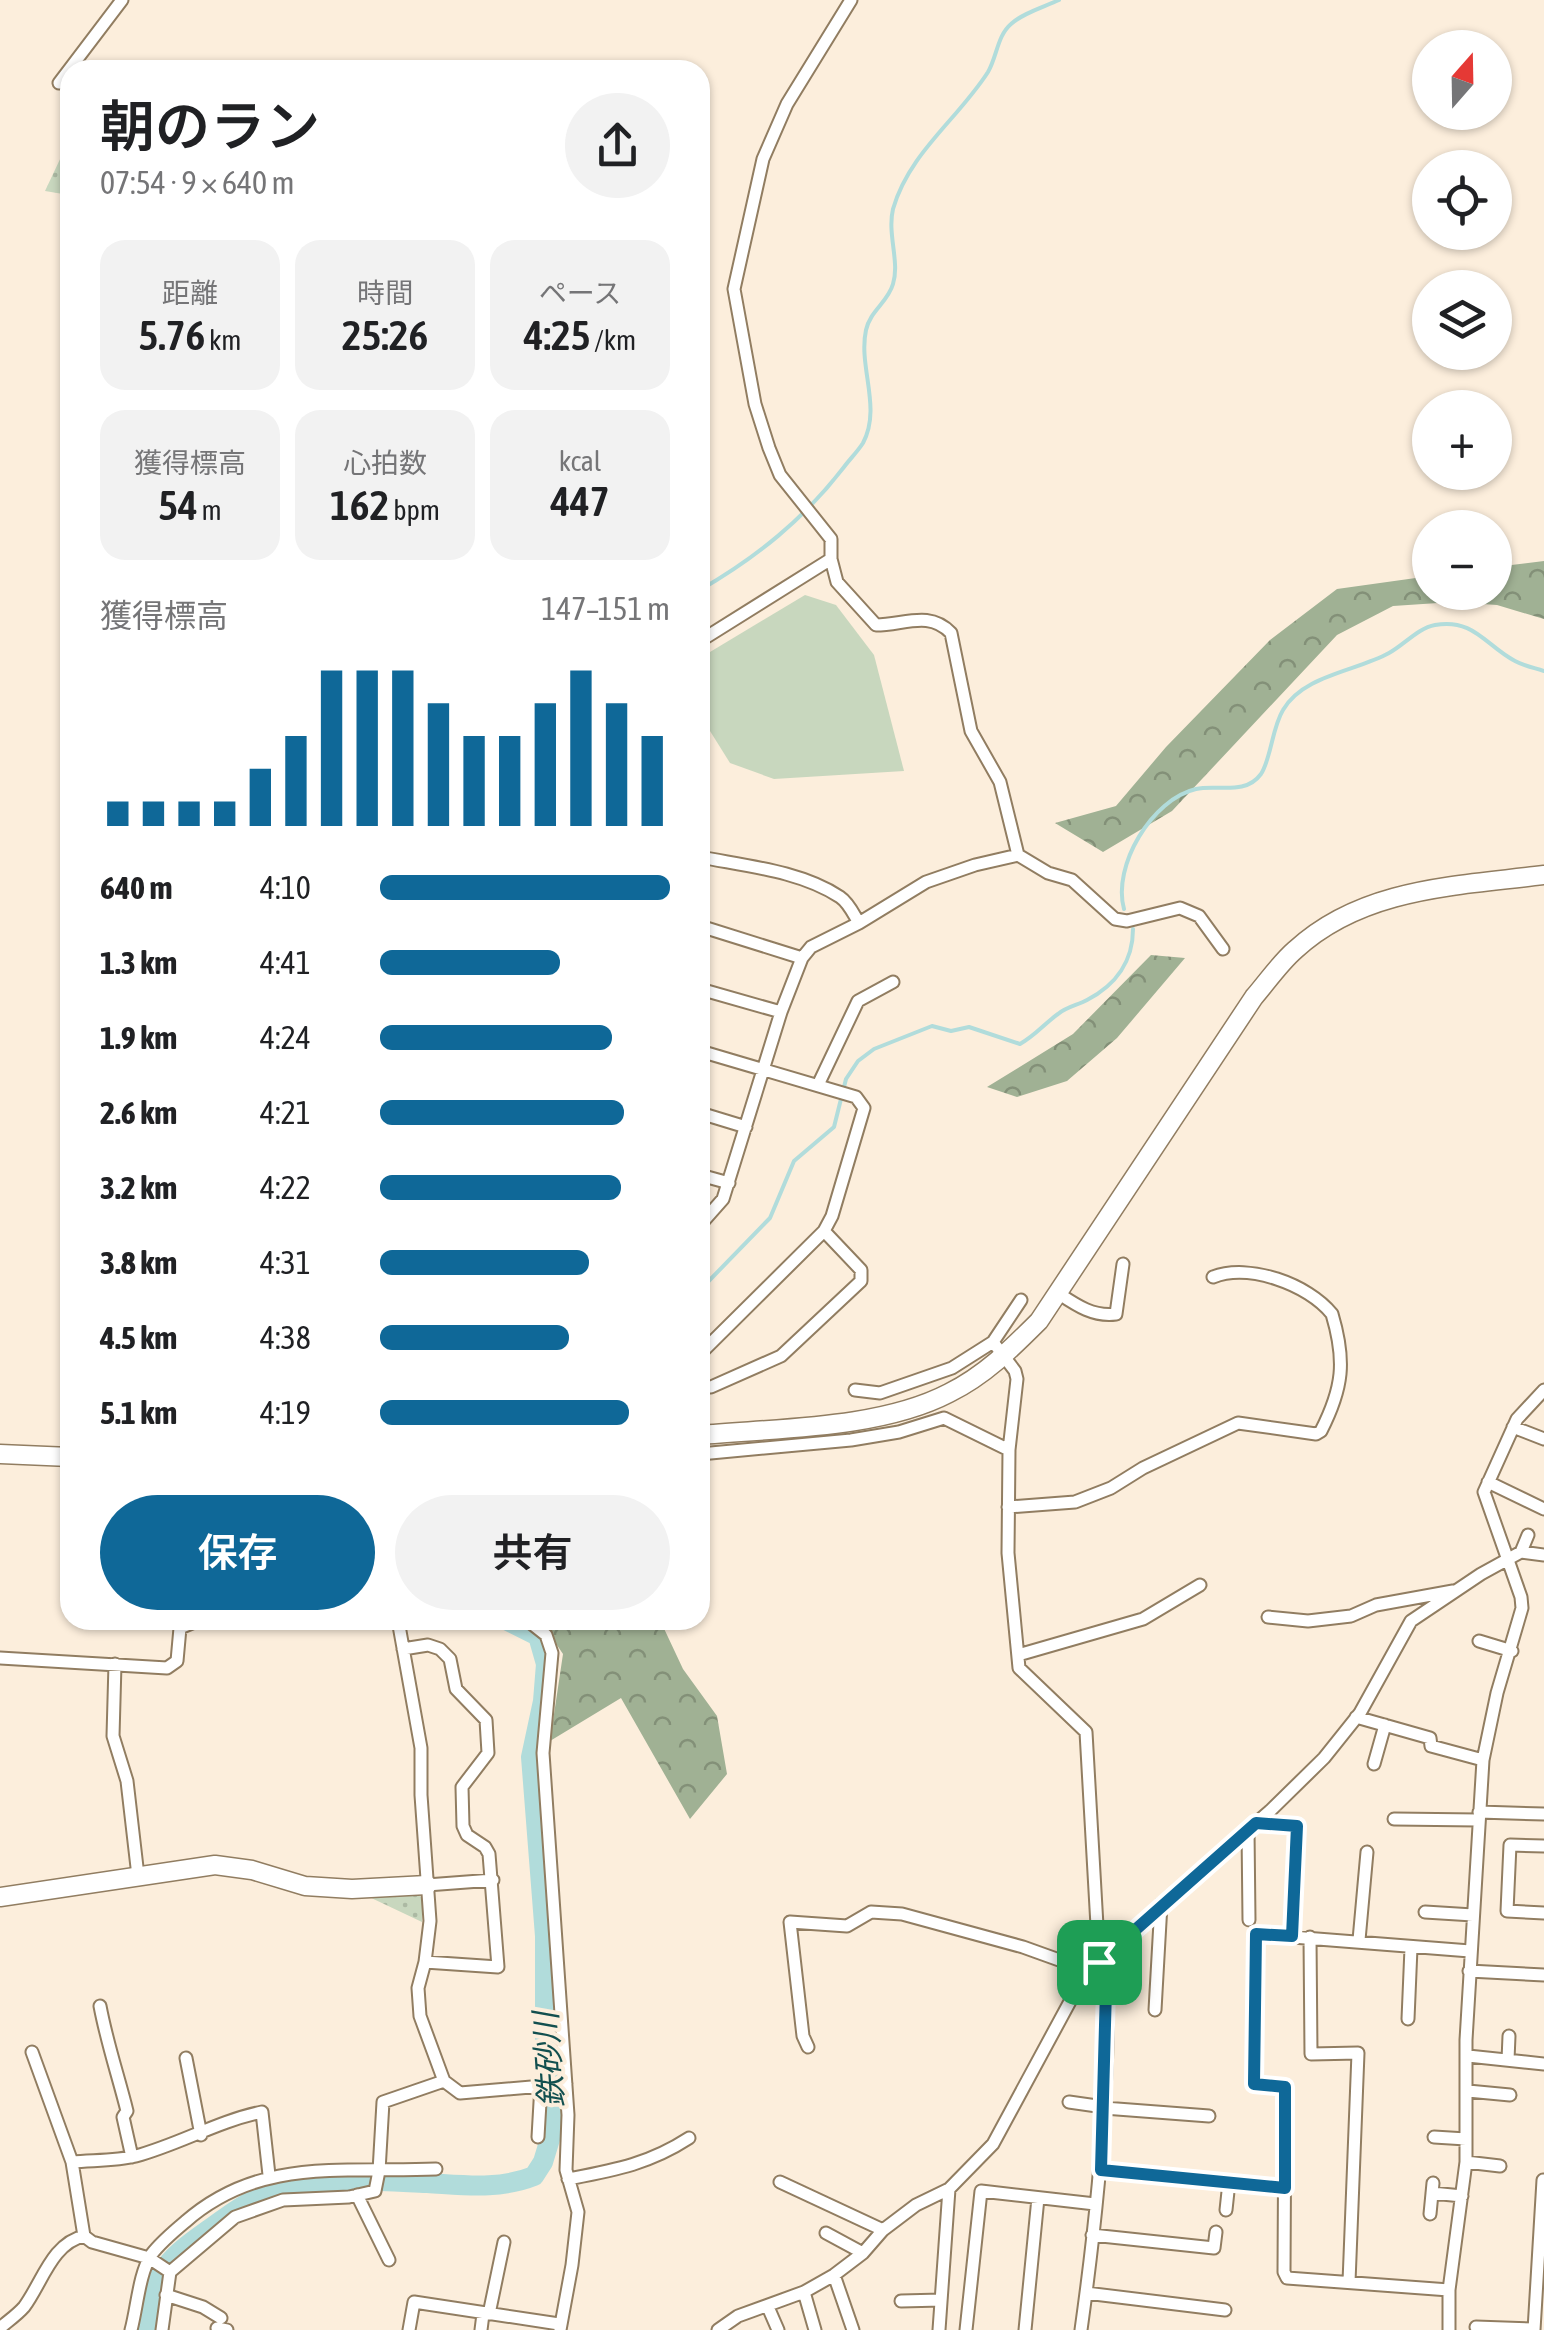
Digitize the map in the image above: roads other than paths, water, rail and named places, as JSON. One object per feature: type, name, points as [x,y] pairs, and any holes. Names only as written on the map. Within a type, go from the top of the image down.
[{"type":"street","points":[[77,60],[122,0]]},
{"type":"street","points":[[851,0],[787,104],[763,159],[734,289],[754,404],[780,474],[831,539],[830,559],[838,582],[876,625],[926,618],[942,624],[951,634],[971,731],[1000,782],[1018,855]]},
{"type":"street","points":[[710,635],[830,559]]},
{"type":"street","points":[[710,1214],[724,1199],[781,1012],[802,958],[812,947],[926,882],[1018,855],[1048,873],[1072,880],[1115,919],[1180,908],[1199,916],[1224,949]]},
{"type":"street","points":[[710,859],[787,875],[820,887],[844,900],[859,923]]},
{"type":"street","points":[[710,1434],[856,1420],[947,1394],[1039,1321],[1254,997],[1296,949],[1379,900],[1410,892],[1544,875]]},
{"type":"street","points":[[710,929],[802,958]]},
{"type":"street","points":[[822,1087],[829,1058],[858,1002],[893,982]]},
{"type":"street","points":[[710,992],[781,1012]]},
{"type":"street","points":[[710,1054],[856,1098],[864,1108],[824,1231],[710,1344]]},
{"type":"street","points":[[710,1116],[746,1127]]},
{"type":"street","points":[[710,1177],[729,1183]]},
{"type":"street","points":[[710,1386],[782,1356],[861,1281],[861,1270],[824,1231]]},
{"type":"street","points":[[1058,1293],[1082,1309],[1116,1314],[1123,1264]]},
{"type":"street","points":[[1008,1506],[1076,1502],[1238,1423],[1316,1434],[1320,1431],[1336,1398],[1342,1356],[1332,1314],[1286,1282],[1228,1272],[1213,1278]]},
{"type":"street","points":[[854,1390],[880,1394],[998,1350],[1021,1300]]},
{"type":"street","points":[[998,1350],[1015,1371],[1017,1380],[1009,1450],[1008,1553],[1019,1668],[1086,1732],[1099,1962],[1106,1989],[1101,2170],[1081,2330]]},
{"type":"street","points":[[1449,2330],[1449,2290],[1466,2162],[1469,1971],[1483,1760],[1522,1608],[1484,1492],[1517,1419],[1544,1390]]},
{"type":"street","points":[[710,1453],[867,1438],[944,1418],[1009,1450]]},
{"type":"street","points":[[1513,1427],[1544,1439]]},
{"type":"street","points":[[0,1454],[60,1457]]},
{"type":"street","points":[[1488,1482],[1544,1508]]},
{"type":"street","points":[[718,2330],[738,2316],[804,2292],[834,2276],[916,2205],[949,2189],[993,2144],[1088,1970],[1252,1827],[1324,1758],[1356,1717],[1411,1621],[1521,1552],[1528,1536]]},
{"type":"street","points":[[1521,1552],[1544,1555]]},
{"type":"street","points":[[1018,1655],[1143,1619],[1200,1585]]},
{"type":"street","points":[[1268,1617],[1308,1621],[1352,1616],[1376,1605],[1458,1590]]},
{"type":"street","points":[[0,1658],[173,1666],[180,1630]]},
{"type":"street","points":[[400,1630],[421,1748],[430,1921],[418,1988],[420,2016],[444,2081],[460,2093],[566,2084]]},
{"type":"street","points":[[409,2330],[414,2302],[559,2327],[567,2300],[578,2212],[568,2179],[566,2084],[543,1753],[552,1653],[546,1636],[539,1630]]},
{"type":"street","points":[[1478,1641],[1512,1651]]},
{"type":"street","points":[[403,1649],[428,1645],[440,1649],[450,1658],[456,1688],[486,1720],[488,1752],[462,1787],[467,1834],[489,1854],[498,1967],[425,1962]]},
{"type":"street","points":[[115,1664],[113,1736],[128,1781],[138,1876]]},
{"type":"street","points":[[1356,1717],[1430,1738],[1429,1750],[1483,1760]]},
{"type":"street","points":[[1374,1764],[1385,1725]]},
{"type":"street","points":[[1394,1819],[1544,1814]]},
{"type":"street","points":[[1252,1827],[1297,1826],[1292,1936]]},
{"type":"street","points":[[1249,1920],[1252,1827]]},
{"type":"street","points":[[1544,1846],[1510,1845],[1508,1911],[1544,1912]]},
{"type":"street","points":[[1359,1940],[1366,1852]]},
{"type":"street","points":[[0,1897],[215,1865],[252,1870],[305,1886],[352,1889],[492,1880]]},
{"type":"street","points":[[1154,2010],[1161,1904]]},
{"type":"street","points":[[808,2047],[803,2036],[790,1922],[846,1926],[871,1912],[902,1914],[1088,1970]]},
{"type":"street","points":[[1424,1912],[1472,1915]]},
{"type":"street","points":[[1449,2290],[1287,2278],[1285,2087],[1254,2084],[1256,1934],[1470,1951]]},
{"type":"street","points":[[1310,1938],[1311,2054],[1358,2053],[1349,2282]]},
{"type":"street","points":[[1408,2019],[1411,1948]]},
{"type":"street","points":[[1469,1971],[1544,1975]]},
{"type":"street","points":[[100,2006],[112,2066],[127,2111],[123,2117],[132,2157]]},
{"type":"street","points":[[1508,2060],[1509,2036]]},
{"type":"street","points":[[32,2052],[72,2162],[84,2236],[92,2242],[149,2258],[170,2272]]},
{"type":"street","points":[[1468,2056],[1544,2064]]},
{"type":"street","points":[[186,2058],[200,2134]]},
{"type":"street","points":[[162,2330],[170,2272],[235,2217],[298,2197],[375,2191],[380,2171],[382,2102],[444,2081]]},
{"type":"street","points":[[538,2137],[541,2086]]},
{"type":"street","points":[[1468,2091],[1510,2094]]},
{"type":"street","points":[[1070,2102],[1209,2116]]},
{"type":"street","points":[[72,2162],[132,2157],[200,2134],[229,2119],[262,2112],[270,2176]]},
{"type":"street","points":[[568,2179],[648,2161],[689,2138]]},
{"type":"street","points":[[1434,2138],[1466,2139]]},
{"type":"street","points":[[1466,2162],[1500,2166]]},
{"type":"street","points":[[131,2330],[149,2258],[189,2218],[220,2195],[270,2176],[336,2168],[436,2169]]},
{"type":"street","points":[[1101,2170],[1285,2188]]},
{"type":"street","points":[[1476,2327],[1534,2330],[1544,2180]]},
{"type":"street","points":[[780,2182],[883,2230]]},
{"type":"street","points":[[1226,2210],[1228,2182]]},
{"type":"street","points":[[1430,2214],[1432,2188],[1462,2196]]},
{"type":"street","points":[[939,2330],[949,2189]]},
{"type":"street","points":[[966,2330],[980,2191],[1095,2204]]},
{"type":"street","points":[[358,2195],[389,2260]]},
{"type":"street","points":[[1025,2330],[1038,2198]]},
{"type":"street","points":[[1092,2235],[1214,2248],[1216,2232]]},
{"type":"street","points":[[826,2233],[863,2252]]},
{"type":"street","points":[[0,2328],[21,2310],[62,2246],[84,2236]]},
{"type":"street","points":[[481,2330],[504,2242]]},
{"type":"street","points":[[834,2276],[853,2330]]},
{"type":"street","points":[[804,2292],[816,2330]]},
{"type":"street","points":[[1086,2293],[1225,2310]]},
{"type":"street","points":[[166,2295],[203,2307],[222,2325]]},
{"type":"street","points":[[901,2302],[941,2300]]},
{"type":"street","points":[[768,2306],[778,2330]]},
{"type":"waterway","points":[[710,584],[796,520],[863,443],[870,415],[866,330],[893,284],[891,228],[900,189],[922,153],[988,72],[1006,29],[1021,17],[1059,0]]},
{"type":"waterway","points":[[1124,909],[1124,874],[1130,855],[1151,820],[1180,795],[1196,789],[1239,787],[1254,781],[1264,768],[1283,710],[1292,698],[1317,681],[1389,653],[1429,627],[1448,624],[1470,629],[1515,661],[1544,671]]},
{"type":"waterway","points":[[710,1280],[770,1218],[794,1161],[834,1127],[846,1079],[858,1061],[874,1049],[932,1026],[951,1031],[969,1027],[1020,1044],[1061,1012],[1097,994],[1114,979],[1126,962],[1133,929]]},
{"type":"waterway","name":"鉄砂川","points":[[148,2330],[158,2282],[170,2261],[192,2241],[259,2197],[320,2182],[495,2185],[534,2176],[543,2162],[553,2129],[545,2053],[545,1936],[531,1757],[546,1664],[538,1636],[526,1630]]}]
